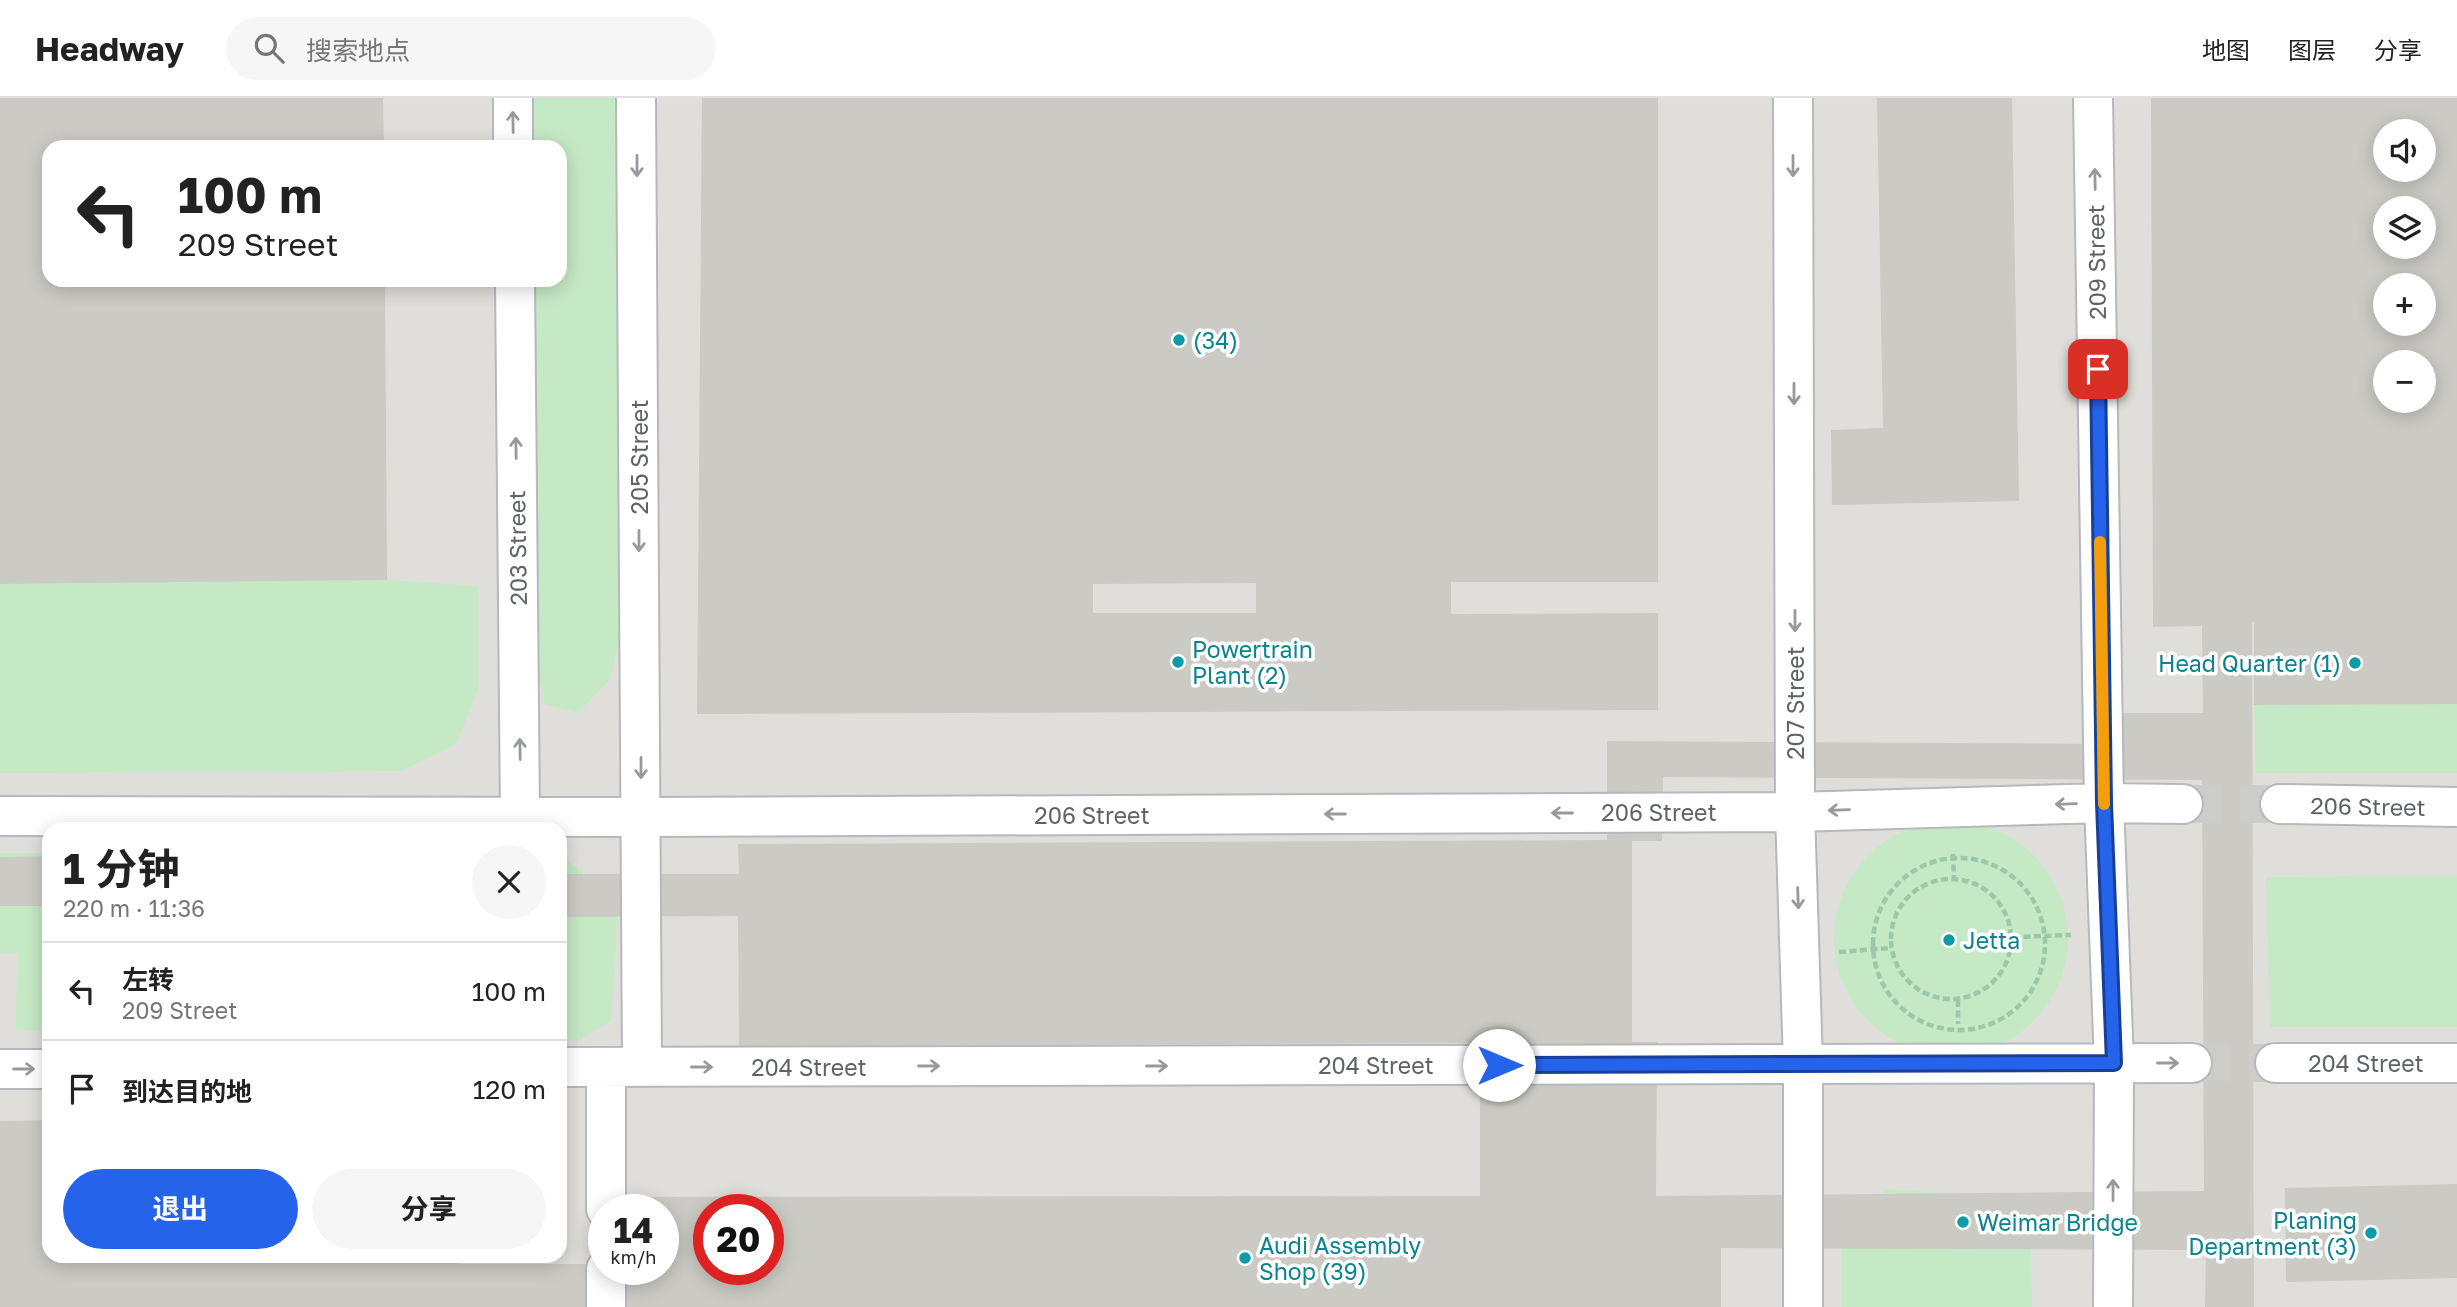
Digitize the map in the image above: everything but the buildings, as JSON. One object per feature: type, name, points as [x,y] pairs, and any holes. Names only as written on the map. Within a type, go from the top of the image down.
[{"type":"street","points":[[513,98],[513,140]]},
{"type":"street","name":"205 Street","points":[[608,1194],[624,1067],[641,817],[636,98]]},
{"type":"street","name":"207 Street","points":[[1793,98],[1795,812],[1803,1064],[1803,1307]]},
{"type":"street","name":"209 Street","points":[[2094,98],[2104,803],[2114,1063],[2113,1307]]},
{"type":"street","name":"203 Street","points":[[514,287],[520,817]]},
{"type":"street","name":"206 Street","points":[[0,816],[641,817],[1795,812],[2104,803],[2183,804]]},
{"type":"street","name":"206 Street","points":[[2280,804],[2457,807]]},
{"type":"street","name":"204 Street","points":[[567,1067],[2192,1063]]},
{"type":"street","name":"204 Street","points":[[2276,1063],[2457,1063]]},
{"type":"street","points":[[0,1069],[42,1069]]},
{"type":"street","points":[[606,1285],[606,1307]]},
{"type":"path","points":[[1953,855],[1997,864],[2031,894],[2046,936],[2042,972],[2023,1003],[1993,1024],[1958,1031],[1916,1020],[1884,990],[1871,949],[1880,904],[1910,870],[1953,855]]},
{"type":"path","points":[[1954,878],[1983,886],[2004,908],[2012,937],[2009,960],[1997,979],[1980,993],[1958,1000],[1927,996],[1902,976],[1890,948],[1895,913],[1919,886],[1954,878]]},
{"type":"path","points":[[2012,937],[2109,933]]},
{"type":"path","points":[[1800,956],[1890,948]]},
{"type":"shaded area","points":[[0,98],[2457,98],[2457,1307],[0,1307]]},
{"type":"green space","points":[[531,98],[622,98],[627,605],[610,679],[578,713],[545,704],[535,653],[532,287],[567,287],[567,140],[531,140]]},
{"type":"green space","points":[[387,580],[478,586],[478,689],[456,744],[401,771],[0,773],[0,584]]},
{"type":"green space","points":[[2457,704],[2457,773],[2256,773],[2254,705]]},
{"type":"green space","points":[[1951,821],[1974,823],[1996,830],[2034,855],[2059,893],[2066,915],[2066,961],[2059,983],[2034,1021],[1996,1046],[1974,1053],[1951,1055],[1928,1053],[1906,1046],[1868,1021],[1843,983],[1836,961],[1834,938],[1836,915],[1843,893],[1868,855],[1906,830],[1928,823]]},
{"type":"green space","points":[[0,853],[42,853],[42,1031],[16,1030],[17,953],[0,953]]},
{"type":"green space","points":[[567,860],[589,878],[618,912],[611,1021],[578,1041],[567,1040]]},
{"type":"green space","points":[[2457,876],[2457,1027],[2270,1027],[2266,877]]},
{"type":"green space","points":[[1887,1189],[1997,1197],[2030,1218],[2032,1307],[1842,1307],[1842,1226]]},
{"type":"tunnel","points":[[2183,804],[2280,804]]},
{"type":"tunnel","points":[[2192,1063],[2275,1063]]},
{"type":"slow traffic","points":[[2100,542],[2104,804]]},
{"type":"place","name":"(34)","points":[[1179,340]]},
{"type":"place","name":"Powertrain Plant (2)","points":[[1178,662]]},
{"type":"place","name":"Head Quarter (1)","points":[[2355,663]]},
{"type":"place","name":"Jetta","points":[[1949,940]]},
{"type":"place","name":"Weimar Bridge","points":[[1963,1222]]},
{"type":"place","name":"Planing Department (3)","points":[[2371,1233]]},
{"type":"place","name":"Audi Assembly Shop (39)","points":[[1245,1258]]},
{"type":"route","points":[[1499,1065],[2114,1063],[2104,803],[2098,369]]}]
